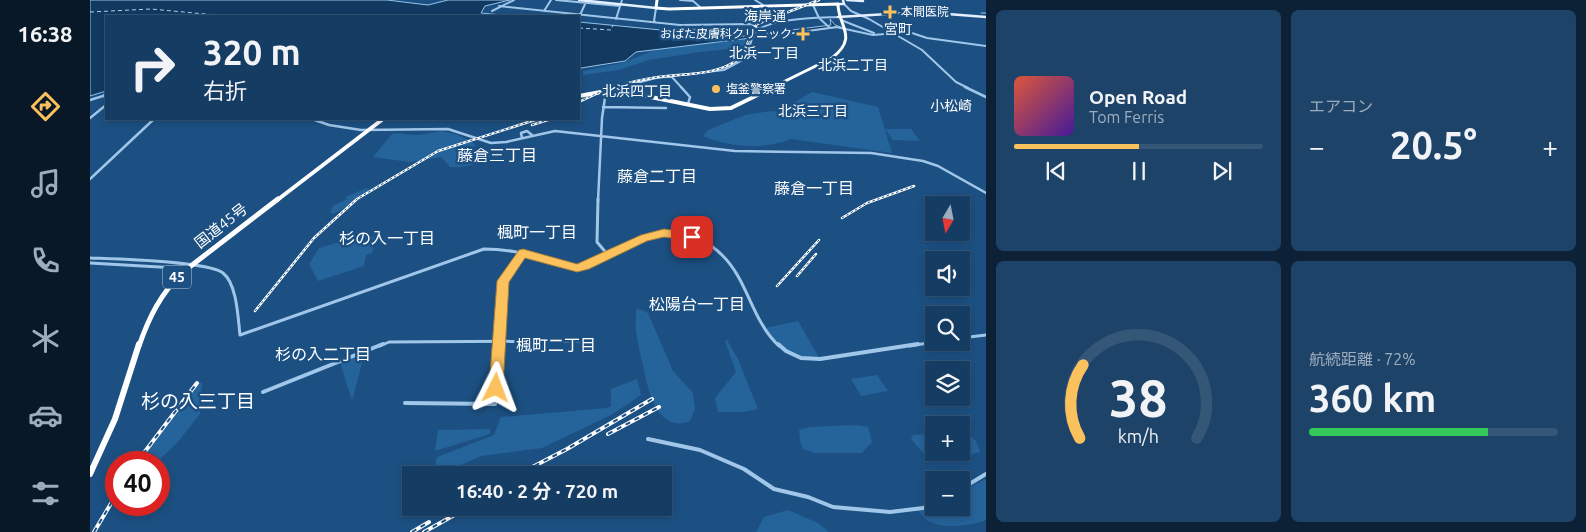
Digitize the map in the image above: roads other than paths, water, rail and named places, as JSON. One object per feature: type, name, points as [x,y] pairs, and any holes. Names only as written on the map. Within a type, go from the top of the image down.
[{"type":"highway","points":[[580,96],[606,92],[649,95],[719,109],[738,106],[836,55],[840,50],[846,28],[839,18],[838,2],[813,5],[656,8],[658,0]]},
{"type":"highway","name":"国道45号","points":[[90,474],[114,424],[156,304],[169,284],[364,131],[381,120]]},
{"type":"main road","points":[[579,0],[656,8]]},
{"type":"main road","points":[[848,0],[863,1]]},
{"type":"main road","points":[[838,2],[843,2]]},
{"type":"main road","points":[[839,18],[922,12],[986,17]]},
{"type":"street","points":[[492,11],[514,0]]},
{"type":"street","points":[[544,11],[551,0]]},
{"type":"street","points":[[556,0],[586,1],[580,15]]},
{"type":"street","points":[[616,19],[622,0]]},
{"type":"street","points":[[680,0],[692,0],[701,8]]},
{"type":"street","points":[[754,0],[763,5]]},
{"type":"street","points":[[843,2],[847,9],[922,50],[956,82],[986,97]]},
{"type":"street","points":[[813,5],[818,18],[829,27]]},
{"type":"street","points":[[499,6],[700,26],[747,24],[770,34],[829,27],[846,28],[876,35],[909,32],[926,38],[986,46]]},
{"type":"street","points":[[656,8],[654,21],[660,23]]},
{"type":"street","points":[[608,255],[597,242],[596,231],[603,107],[606,92],[670,76],[713,72],[734,66],[749,54],[753,36],[770,25],[789,20],[839,18],[876,35]]},
{"type":"street","points":[[670,76],[690,98],[688,104]]},
{"type":"street","points":[[90,100],[105,95]]},
{"type":"street","points":[[90,116],[105,104]]},
{"type":"street","points":[[603,107],[666,108]]},
{"type":"street","points":[[90,179],[153,120]]},
{"type":"street","points":[[315,120],[330,125],[364,131],[440,128],[492,144],[555,131],[735,151],[866,153],[916,160],[947,169],[986,193]]},
{"type":"street","points":[[522,138],[520,133],[527,131],[533,135]]},
{"type":"street","points":[[90,258],[215,268],[224,274],[235,301],[240,335],[484,249],[509,249],[577,268],[645,237],[664,233],[692,237],[707,245],[727,261],[767,334],[777,344],[802,358],[820,359],[925,343]]},
{"type":"street","points":[[405,403],[495,404],[503,281],[523,253]]},
{"type":"street","points":[[90,263],[177,268],[190,266]]},
{"type":"street","points":[[970,337],[986,334]]},
{"type":"street","points":[[263,392],[293,378],[383,344],[394,342],[582,341]]},
{"type":"street","points":[[648,439],[700,450],[744,470],[774,489],[833,507],[869,512],[890,512],[925,507]]},
{"type":"street","points":[[970,484],[986,474]]},
{"type":"waterway","points":[[981,13],[986,13]]},
{"type":"railway","points":[[580,102],[624,84],[662,76],[707,72],[728,65],[744,53],[751,33],[757,24],[819,0]]},
{"type":"railway","points":[[255,311],[314,238],[357,199],[438,151],[535,120]]},
{"type":"railway","points":[[532,125],[548,120]]},
{"type":"railway","points":[[842,218],[867,203],[914,186]]},
{"type":"railway","points":[[777,286],[819,240]]},
{"type":"railway","points":[[797,276],[816,254]]},
{"type":"railway","points":[[145,451],[197,383]]},
{"type":"railway","points":[[534,466],[652,399]]},
{"type":"railway","points":[[608,434],[659,407]]},
{"type":"railway","points":[[94,532],[105,514]]},
{"type":"railway","points":[[424,532],[453,516]]},
{"type":"railway","points":[[412,532],[429,522]]},
{"type":"place","name":"本間医院","points":[[890,12]]},
{"type":"place","name":"おばた皮膚科クリニック","points":[[803,34]]},
{"type":"place","name":"塩釜警察署","points":[[716,89]]},
{"type":"district","name":"海岸通","points":[[765,16]]},
{"type":"district","name":"宮町","points":[[898,29]]},
{"type":"district","name":"北浜一丁目","points":[[764,53]]},
{"type":"district","name":"北浜二丁目","points":[[853,65]]},
{"type":"district","name":"北浜四丁目","points":[[637,91]]},
{"type":"district","name":"小松崎","points":[[951,106]]},
{"type":"district","name":"北浜三丁目","points":[[813,111]]},
{"type":"district","name":"藤倉三丁目","points":[[497,155]]},
{"type":"district","name":"藤倉二丁目","points":[[657,176]]},
{"type":"district","name":"藤倉一丁目","points":[[814,188]]},
{"type":"district","name":"楓町一丁目","points":[[537,232]]},
{"type":"district","name":"杉の入一丁目","points":[[387,238]]},
{"type":"district","name":"松陽台一丁目","points":[[697,304]]},
{"type":"district","name":"楓町二丁目","points":[[556,345]]},
{"type":"district","name":"杉の入二丁目","points":[[323,354]]},
{"type":"district","name":"杉の入三丁目","points":[[198,401]]}]
